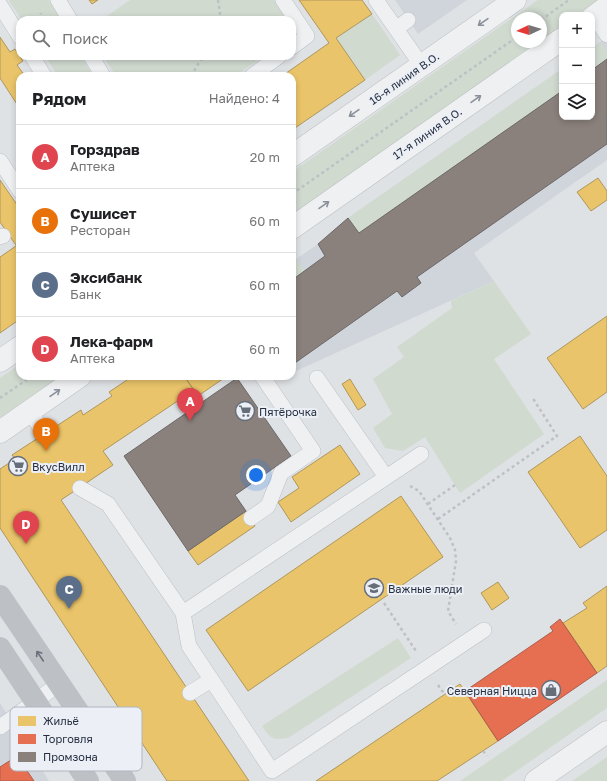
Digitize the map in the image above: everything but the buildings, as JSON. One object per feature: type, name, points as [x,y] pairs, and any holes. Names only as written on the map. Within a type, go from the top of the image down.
[{"type":"main road","points":[[0,596],[75,707]]},
{"type":"main road","points":[[0,648],[39,707]]},
{"type":"main road","points":[[81,771],[88,781]]},
{"type":"main road","points":[[117,771],[124,781]]},
{"type":"street","name":"16-я линия В.О.","points":[[296,153],[515,0]]},
{"type":"street","name":"17-я линия В.О.","points":[[296,225],[559,41]]},
{"type":"street","points":[[0,361],[16,350]]},
{"type":"street","points":[[0,432],[74,380]]},
{"type":"street","points":[[536,781],[607,732]]},
{"type":"lane","points":[[58,0],[68,16]]},
{"type":"lane","points":[[283,0],[294,16]]},
{"type":"lane","points":[[376,0],[422,66]]},
{"type":"lane","points":[[0,5],[16,31]]},
{"type":"lane","points":[[598,14],[607,35]]},
{"type":"lane","points":[[296,20],[307,36],[296,44]]},
{"type":"lane","points":[[396,29],[408,20]]},
{"type":"lane","points":[[34,60],[42,72]]},
{"type":"lane","points":[[93,60],[100,72]]},
{"type":"lane","points":[[257,72],[274,60]]},
{"type":"lane","points":[[0,161],[16,185]]},
{"type":"lane","points":[[317,378],[386,477]]},
{"type":"lane","points":[[251,518],[268,506],[281,473],[313,451],[265,380]]},
{"type":"lane","points":[[30,411],[44,434]]},
{"type":"lane","points":[[184,613],[421,454]]},
{"type":"lane","points":[[80,488],[108,504],[184,613],[189,646],[272,771],[484,630]]},
{"type":"lane","points":[[190,694],[211,680]]},
{"type":"lane","points":[[28,707],[59,684]]},
{"type":"lane","points":[[0,727],[10,720]]},
{"type":"path","points":[[218,0],[220,16]]},
{"type":"path","points":[[547,16],[569,0]]},
{"type":"path","points":[[296,191],[511,41]]},
{"type":"path","points":[[193,72],[201,60]]},
{"type":"path","points":[[0,398],[26,380]]},
{"type":"path","points":[[438,519],[557,436],[532,397]]},
{"type":"path","points":[[386,477],[392,488],[402,485],[411,486],[419,491],[450,538],[455,550],[456,561],[448,611],[466,642]]},
{"type":"path","points":[[428,504],[455,485]]},
{"type":"path","points":[[384,603],[445,695]]},
{"type":"path","points":[[483,751],[487,756]]},
{"type":"shaded area","points":[[49,0],[59,16],[19,16],[9,1]]},
{"type":"shaded area","points":[[130,0],[274,0],[285,16],[107,16]]},
{"type":"shaded area","points":[[395,0],[467,0],[418,34]]},
{"type":"shaded area","points":[[538,0],[598,0],[581,12],[559,12],[559,28],[547,36],[547,12],[521,12]]},
{"type":"shaded area","points":[[372,14],[400,55],[365,80],[336,38]]},
{"type":"shaded area","points":[[511,19],[511,48],[530,48],[296,212],[296,169]]},
{"type":"shaded area","points":[[607,37],[607,160],[474,253],[494,281],[296,371],[296,259],[318,244],[348,218],[559,71],[559,120],[595,120],[595,46]]},
{"type":"shaded area","points":[[600,42],[607,51],[607,59],[595,68],[595,48],[595,46]]},
{"type":"shaded area","points":[[48,60],[83,60],[91,72],[55,72]]},
{"type":"shaded area","points":[[106,60],[258,60],[241,72],[113,72]]},
{"type":"shaded area","points":[[559,71],[559,93],[359,233],[348,218]]},
{"type":"shaded area","points":[[296,259],[305,271],[296,277]]},
{"type":"shaded area","points":[[494,281],[531,334],[494,359],[544,434],[460,493],[425,437],[403,451],[385,448],[373,428],[392,414],[373,379],[404,357],[397,347],[452,308],[451,301]]},
{"type":"shaded area","points":[[16,367],[16,380],[55,380],[0,418],[0,378]]},
{"type":"shaded area","points":[[398,638],[411,658],[288,738],[272,738],[262,726]]},
{"type":"shaded area","points":[[607,680],[607,708],[502,781],[460,781]]},
{"type":"shaded area","points":[[0,703],[10,719],[10,771],[43,771],[49,781],[0,781]]},
{"type":"shaded area","points":[[607,757],[607,781],[572,781]]},
{"type":"place","name":"Пятёрочка","points":[[245,411]]},
{"type":"place","name":"Горздрав","points":[[190,421]]},
{"type":"place","name":"Сушисет","points":[[46,451]]},
{"type":"place","name":"ВкусВилл","points":[[18,466]]},
{"type":"place","name":"Лека-фарм","points":[[26,544]]},
{"type":"place","name":"Важные люди","points":[[374,588]]},
{"type":"place","name":"Эксибанк","points":[[69,609]]},
{"type":"place","name":"Северная Ницца","points":[[551,690]]}]
